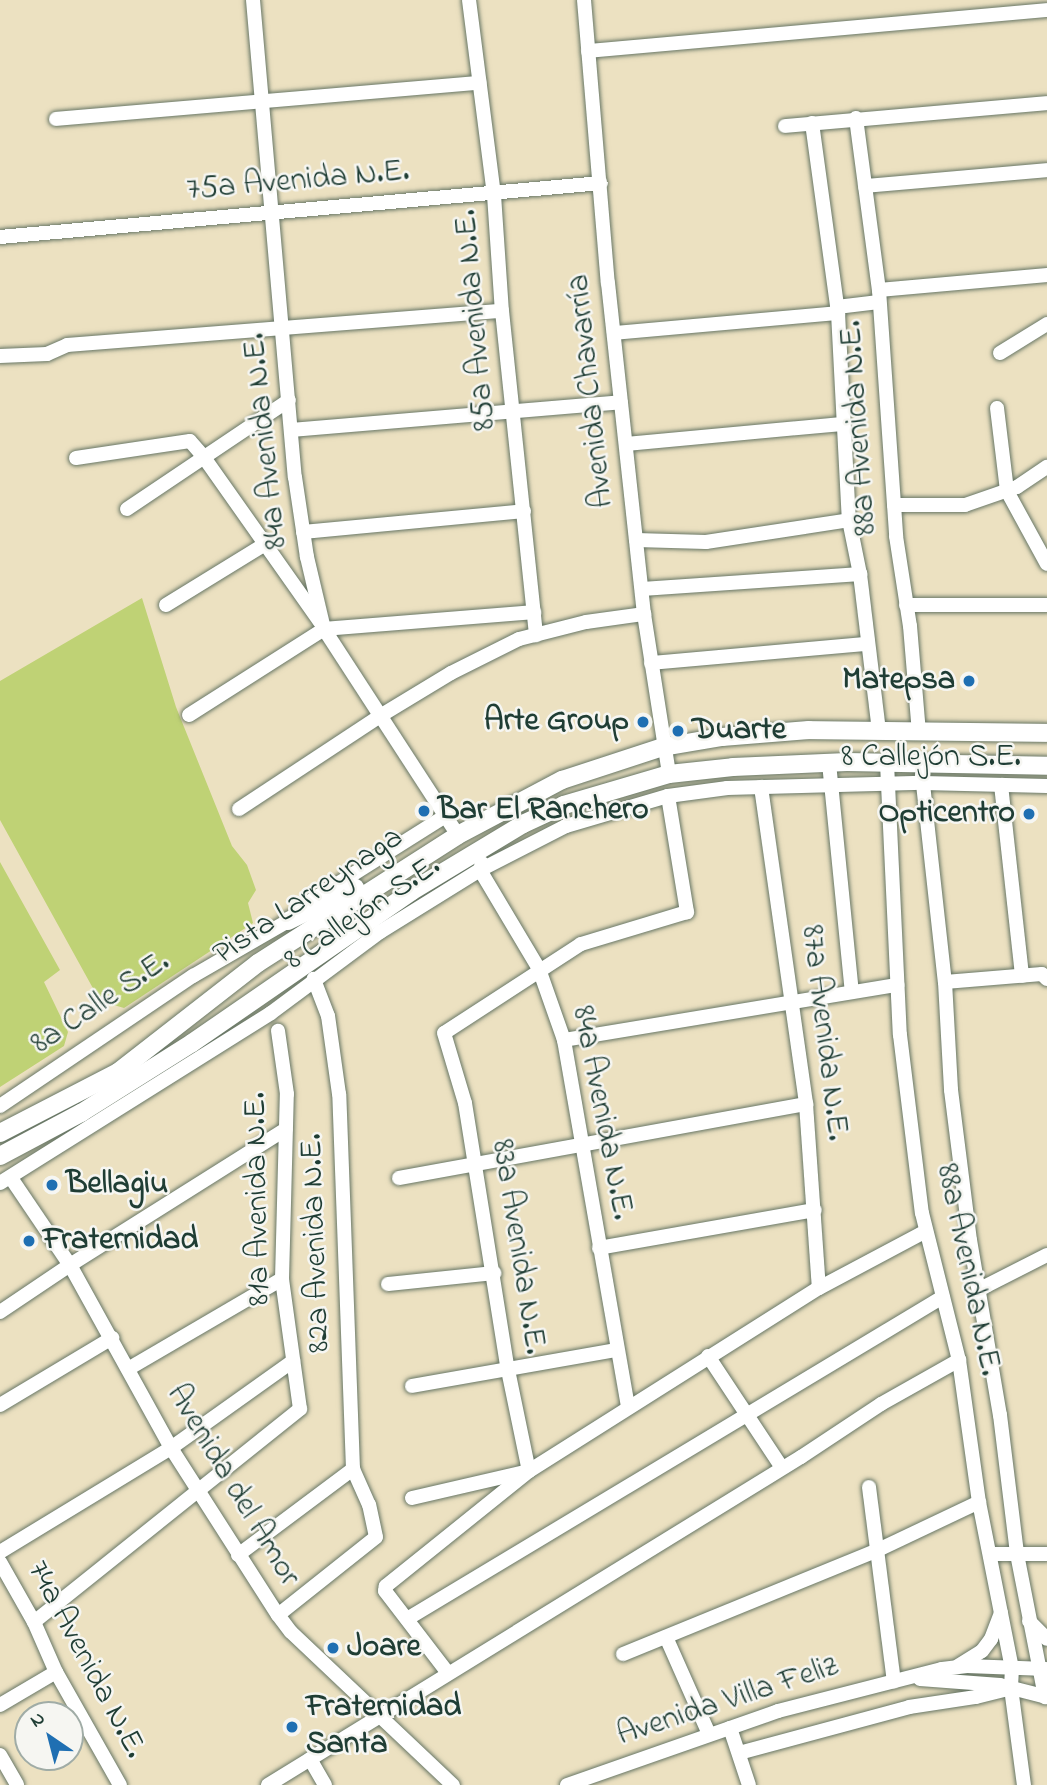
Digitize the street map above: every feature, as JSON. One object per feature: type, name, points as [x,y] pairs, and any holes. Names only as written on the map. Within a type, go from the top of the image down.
[{"type":"main road","name":"Pista Larreynaga","points":[[0,1132],[118,1072],[258,963],[458,835],[549,785],[663,747],[722,737],[809,730],[1047,733]]},
{"type":"main road","points":[[847,762],[851,745],[861,738],[879,732]]},
{"type":"main road","name":"Pista Larreynaga","points":[[0,1156],[81,1113],[192,1043],[341,938],[483,847],[552,810],[669,774],[733,767],[847,762],[1046,765]]},
{"type":"main road","points":[[288,921],[410,866]]},
{"type":"street","name":"84a Avenida N.E.","points":[[253,0],[260,104],[291,429],[303,532],[324,629],[458,835]]},
{"type":"street","name":"85a Avenida N.E.","points":[[469,0],[494,195],[502,312],[536,635]]},
{"type":"street","name":"Avenida Chavarría","points":[[583,0],[644,614],[669,774]]},
{"type":"street","points":[[588,51],[1047,10]]},
{"type":"street","points":[[56,119],[260,104],[480,83]]},
{"type":"street","points":[[786,126],[1047,103]]},
{"type":"street","name":"88a Avenida N.E.","points":[[856,118],[879,296],[894,505],[919,733]]},
{"type":"street","name":"88a Avenida N.E.","points":[[812,123],[837,310],[849,520],[860,574],[866,644],[879,732]]},
{"type":"street","points":[[865,186],[1047,170]]},
{"type":"street","name":"75a Avenida N.E.","points":[[0,237],[494,195],[601,183]]},
{"type":"street","points":[[614,333],[837,310],[879,296],[1047,275]]},
{"type":"street","points":[[0,356],[47,354],[67,345],[502,312]]},
{"type":"street","points":[[1000,353],[1047,324]]},
{"type":"street","points":[[127,509],[289,400]]},
{"type":"street","points":[[291,429],[621,402]]},
{"type":"street","points":[[997,408],[1007,491],[1047,564]]},
{"type":"street","points":[[626,444],[842,424]]},
{"type":"street","points":[[76,458],[183,440],[195,445],[324,629]]},
{"type":"street","points":[[894,505],[965,505],[1007,491],[1047,467]]},
{"type":"street","points":[[303,532],[524,511]]},
{"type":"street","points":[[636,540],[706,542],[849,520]]},
{"type":"street","points":[[166,606],[265,544]]},
{"type":"street","points":[[642,589],[860,574]]},
{"type":"street","points":[[906,604],[1047,605]]},
{"type":"street","points":[[189,715],[324,629],[534,612]]},
{"type":"street","points":[[240,809],[380,716],[451,673],[519,639],[586,622],[644,614]]},
{"type":"street","points":[[651,663],[866,644]]},
{"type":"street","points":[[829,763],[829,785],[852,992]]},
{"type":"street","name":"88a Avenida N.E.","points":[[887,763],[902,1049],[926,1231],[959,1360],[979,1502],[1012,1668],[1011,1688],[1024,1785]]},
{"type":"street","name":"88a Avenida N.E.","points":[[921,764],[945,982],[951,1090],[970,1240],[980,1289],[1017,1554],[1046,1697]]},
{"type":"street","name":"8 Callejón S.E.","points":[[5,1180],[271,1013],[380,932],[480,870],[566,826],[668,796],[761,788],[923,783],[1047,786]]},
{"type":"street","points":[[1002,785],[1022,976]]},
{"type":"street","name":"87a Avenida N.E.","points":[[761,788],[806,1104],[819,1288]]},
{"type":"street","points":[[539,969],[581,944],[687,912],[668,796]]},
{"type":"street","name":"8a Calle S.E.","points":[[0,1106],[193,976],[288,921],[312,900],[447,815]]},
{"type":"street","points":[[480,870],[483,847]]},
{"type":"street","name":"84a Avenida N.E.","points":[[480,870],[539,969],[564,1040],[628,1405]]},
{"type":"street","name":"83a Avenida N.E.","points":[[529,1471],[508,1370],[465,1103],[444,1033],[539,969]]},
{"type":"street","points":[[945,982],[1042,974],[1047,979]]},
{"type":"street","name":"82a Avenida N.E.","points":[[278,1615],[376,1537],[369,1505],[354,1469],[339,1094],[328,1016],[314,979]]},
{"type":"street","points":[[564,1040],[898,985]]},
{"type":"street","name":"81a Avenida N.E.","points":[[200,1492],[300,1409],[282,1279],[288,1094],[278,1031]]},
{"type":"street","points":[[399,1178],[806,1104]]},
{"type":"street","points":[[0,1312],[69,1265],[286,1129]]},
{"type":"street","name":"Avenida del Amor","points":[[5,1180],[69,1265],[172,1448],[278,1615],[453,1785]]},
{"type":"street","points":[[599,1248],[815,1210]]},
{"type":"street","points":[[447,1673],[385,1591],[386,1586],[529,1471],[628,1405],[819,1288],[926,1231]]},
{"type":"street","points":[[980,1289],[1047,1255]]},
{"type":"street","points":[[388,1284],[494,1273]]},
{"type":"street","points":[[128,1369],[282,1279]]},
{"type":"street","points":[[407,1619],[943,1297]]},
{"type":"street","points":[[0,1405],[111,1338]]},
{"type":"street","points":[[412,1386],[617,1350]]},
{"type":"street","points":[[708,1356],[782,1468]]},
{"type":"street","points":[[268,1785],[881,1404],[959,1360]]},
{"type":"street","points":[[0,1552],[172,1448],[293,1361]]},
{"type":"street","points":[[238,1555],[354,1469]]},
{"type":"street","points":[[412,1498],[529,1471]]},
{"type":"street","points":[[869,1487],[877,1550],[901,1680]]},
{"type":"street","points":[[34,1622],[200,1492]]},
{"type":"street","points":[[623,1654],[877,1550],[979,1502]]},
{"type":"street","points":[[990,1554],[1047,1554]]},
{"type":"street","name":"74a Avenida N.E.","points":[[0,1562],[34,1622],[56,1672],[120,1785]]},
{"type":"street","points":[[957,1666],[982,1651],[998,1626],[1001,1612]]},
{"type":"street","points":[[1029,1621],[1047,1639]]},
{"type":"street","points":[[666,1637],[709,1734]]},
{"type":"street","name":"Avenida Villa Feliz","points":[[567,1785],[778,1710],[957,1666],[1042,1669]]},
{"type":"street","points":[[0,1705],[56,1672]]},
{"type":"street","name":"Avenida Villa Feliz","points":[[901,1680],[1011,1688],[1046,1697]]},
{"type":"street","points":[[739,1753],[909,1707],[976,1697],[1011,1688]]},
{"type":"street","points":[[730,1728],[749,1785]]},
{"type":"street","points":[[0,1755],[18,1785]]},
{"type":"street","points":[[310,1759],[325,1785]]},
{"type":"green space","points":[[142,598],[176,707],[232,846],[247,865],[256,890],[248,903],[253,923],[124,1008],[100,1001],[0,820],[0,681]]},
{"type":"green space","points":[[0,862],[60,970],[44,982],[68,1032],[64,1046],[0,1087]]},
{"type":"place","name":"Matepsa","points":[[969,681]]},
{"type":"place","name":"Arte Group","points":[[643,722]]},
{"type":"place","name":"Duarte","points":[[678,731]]},
{"type":"place","name":"Bar El Ranchero","points":[[424,811]]},
{"type":"place","name":"Opticentro","points":[[1029,814]]},
{"type":"place","name":"Bellagiu","points":[[52,1185]]},
{"type":"place","name":"Fraternidad","points":[[29,1241]]},
{"type":"place","name":"Joare","points":[[333,1648]]},
{"type":"place","name":"Fraternidad Santa","points":[[292,1727]]}]
